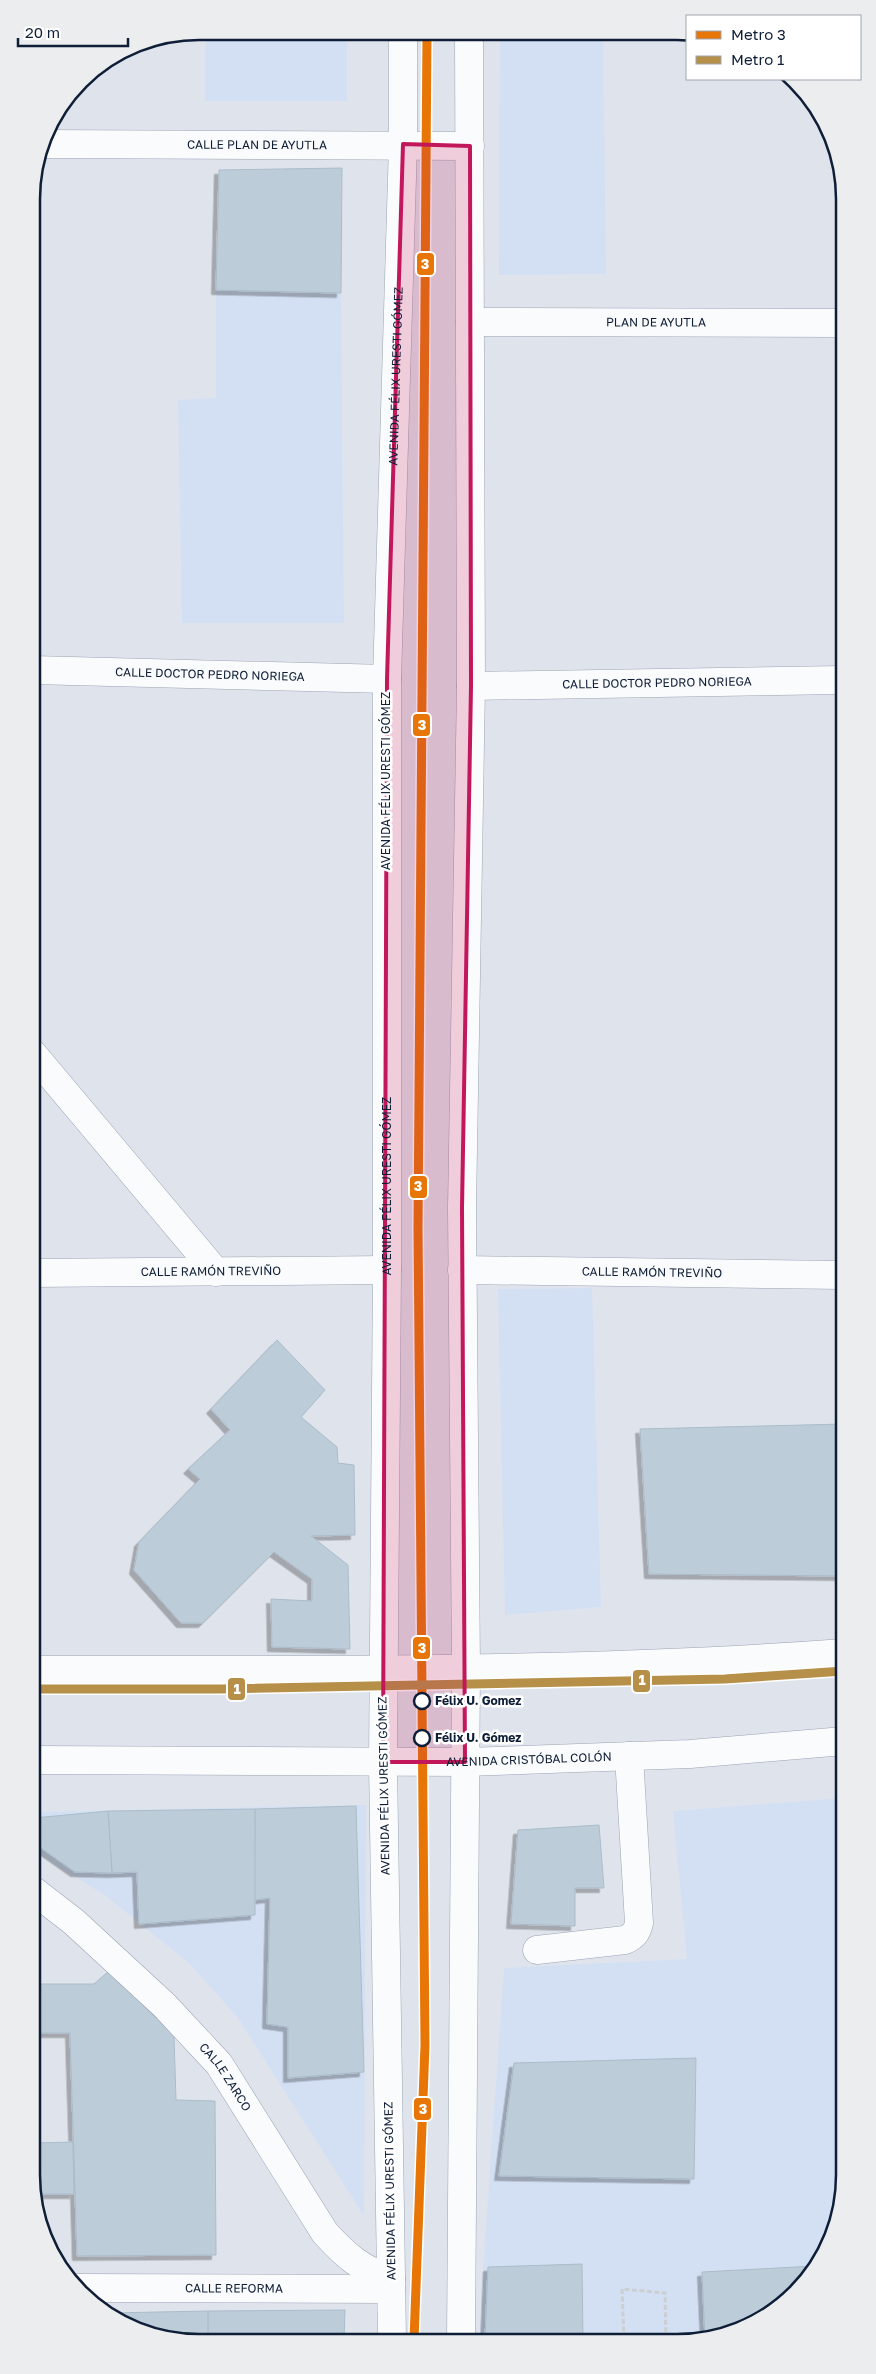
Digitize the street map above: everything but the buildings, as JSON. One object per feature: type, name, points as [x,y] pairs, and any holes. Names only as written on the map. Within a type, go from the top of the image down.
[{"type":"main road","name":"AVENIDA FÉLIX URESTI GÓMEZ","points":[[392,2334],[383,1762],[387,1270],[387,679],[403,144],[404,40]]},
{"type":"main road","points":[[461,2334],[466,1669],[462,1270],[471,686],[469,40]]},
{"type":"main road","name":"CALLE PLAN DE AYUTLA","points":[[50,144],[403,144],[470,146]]},
{"type":"main road","name":"PLAN DE AYUTLA","points":[[470,322],[836,323]]},
{"type":"main road","name":"CALLE DOCTOR PEDRO NORIEGA","points":[[40,670],[387,679]]},
{"type":"main road","name":"CALLE DOCTOR PEDRO NORIEGA","points":[[471,686],[836,680]]},
{"type":"main road","points":[[40,1062],[216,1272]]},
{"type":"main road","name":"CALLE RAMÓN TREVIÑO","points":[[40,1272],[387,1270]]},
{"type":"main road","name":"CALLE RAMÓN TREVIÑO","points":[[462,1270],[836,1275]]},
{"type":"main road","points":[[40,1670],[466,1669],[836,1654]]},
{"type":"main road","name":"AVENIDA CRISTÓBAL COLÓN","points":[[40,1760],[465,1762],[628,1756],[836,1742]]},
{"type":"main road","points":[[537,1950],[625,1940],[633,1936],[637,1931],[640,1923],[628,1756]]},
{"type":"main road","name":"CALLE ZARCO","points":[[40,1896],[74,1922],[164,2004],[219,2064],[326,2233],[347,2257],[391,2284]]},
{"type":"main road","name":"CALLE REFORMA","points":[[88,2288],[391,2284]]},
{"type":"path","points":[[624,2334],[622,2290],[665,2293],[666,2334]]},
{"type":"highlighted area","points":[[403,144],[470,146],[471,686],[462,1208],[465,1762],[383,1762],[387,679]]},
{"type":"shaded area","points":[[206,40],[347,40],[347,101],[205,101]]},
{"type":"shaded area","points":[[500,40],[603,40],[606,274],[499,275]]},
{"type":"shaded area","points":[[216,290],[341,293],[344,623],[182,623],[178,400],[216,398]]},
{"type":"shaded area","points":[[592,1288],[601,1607],[505,1615],[498,1289]]},
{"type":"shaded area","points":[[836,1799],[836,2185],[831,2216],[824,2236],[803,2272],[782,2294],[756,2313],[718,2329],[698,2333],[677,2334],[480,2334],[504,1968],[687,1959],[673,1811]]},
{"type":"shaded area","points":[[366,1805],[364,2216],[238,2018],[190,1964],[106,1896],[40,1855],[40,1812]]},
{"type":"metro line","name":"3","points":[[414,2334],[425,2045],[418,1228],[427,40]]},
{"type":"metro line","name":"1","points":[[40,1689],[221,1689],[725,1679],[836,1672]]},
{"type":"place","name":"Félix U. Gomez","points":[[422,1701]]},
{"type":"place","name":"Félix U. Gómez","points":[[422,1738]]}]
